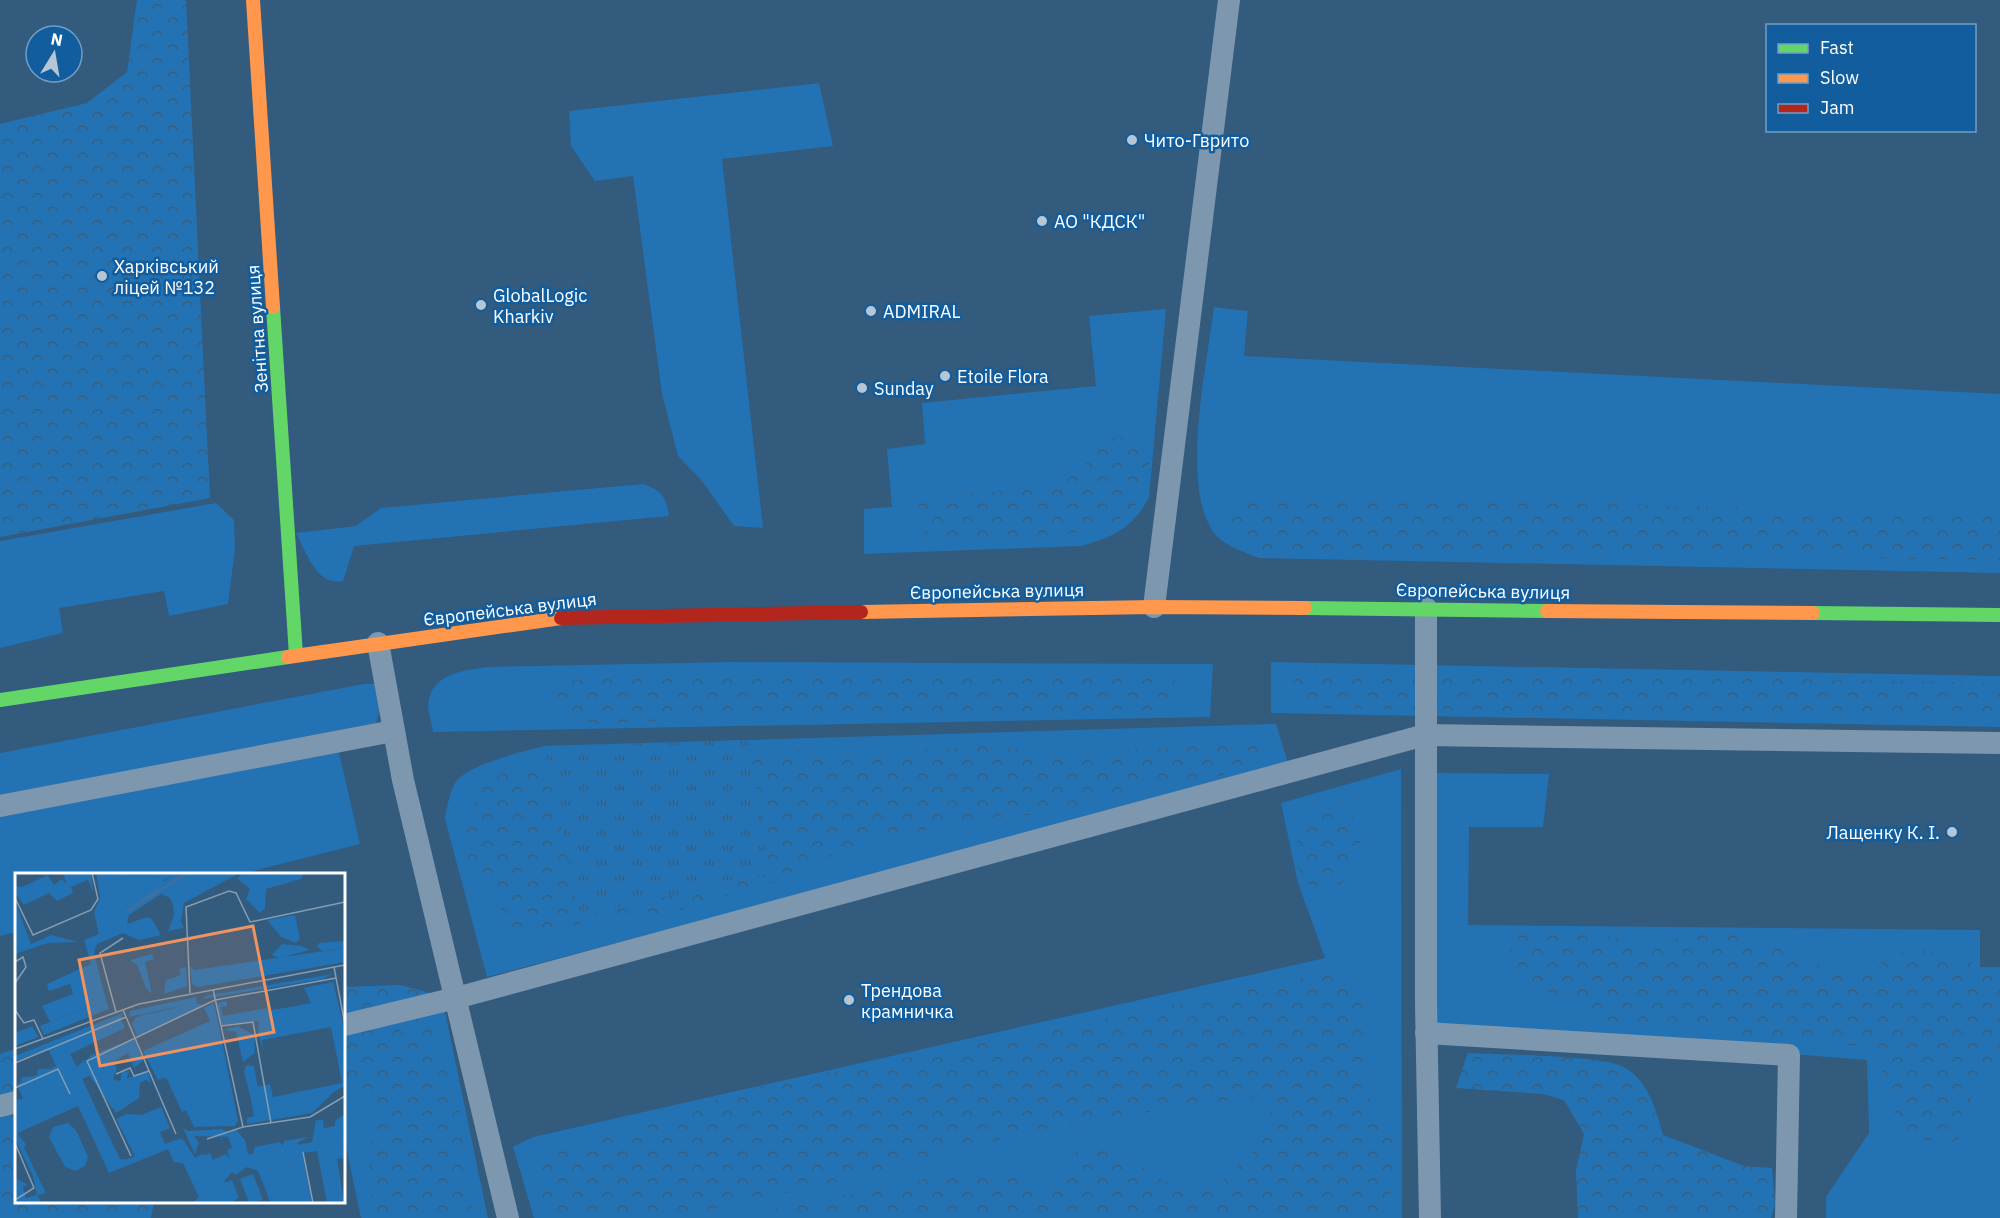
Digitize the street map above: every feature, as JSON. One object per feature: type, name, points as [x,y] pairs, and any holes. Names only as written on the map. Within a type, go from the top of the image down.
[{"type":"main road","name":"Зенітна вулиця","points":[[253,0],[296,655]]},
{"type":"main road","name":"Європейська вулиця","points":[[0,700],[378,643],[570,617],[1154,607],[2000,615]]},
{"type":"lane","points":[[1154,607],[1229,0]]},
{"type":"lane","points":[[1426,608],[1426,1033],[1430,1218]]},
{"type":"lane","points":[[378,643],[393,731],[508,1218]]},
{"type":"lane","points":[[0,806],[393,731]]},
{"type":"lane","points":[[345,1025],[456,998],[1425,735],[2000,743]]},
{"type":"lane","points":[[1426,1033],[1789,1055],[1786,1218]]},
{"type":"lane","points":[[0,1106],[15,1102]]},
{"type":"green space","name":"Харківський ліцей №132","points":[[137,0],[186,0],[210,498],[0,537],[0,124],[87,103],[127,72]]},
{"type":"green space","points":[[819,83],[833,146],[722,159],[763,528],[734,526],[702,481],[678,456],[662,394],[633,176],[595,181],[571,146],[569,111]]},
{"type":"green space","points":[[1214,307],[1248,311],[1244,356],[2000,394],[2000,573],[1259,558],[1233,547],[1216,535],[1203,509],[1198,482],[1199,422]]},
{"type":"green space","points":[[1166,309],[1149,498],[1129,524],[1113,535],[1081,546],[864,554],[864,509],[892,507],[887,449],[925,444],[922,403],[1096,386],[1089,316]]},
{"type":"green space","points":[[1116,437],[1144,445],[1150,460],[1141,497],[1134,507],[1109,529],[1044,537],[962,540],[938,540],[925,534],[918,505],[935,496],[1033,489],[1084,472],[1089,453]]},
{"type":"green space","points":[[643,484],[659,492],[667,504],[669,516],[354,546],[343,581],[334,581],[319,573],[296,533],[356,526],[381,508]]},
{"type":"green space","points":[[1245,496],[2000,513],[2000,560],[1260,550],[1250,548],[1235,540],[1227,529],[1228,502]]},
{"type":"green space","points":[[216,503],[234,520],[235,549],[228,604],[169,616],[164,591],[59,608],[63,633],[0,648],[0,541]]},
{"type":"green space","points":[[732,662],[1213,664],[1210,717],[433,732],[428,703],[433,690],[444,678],[460,672],[487,667]]},
{"type":"green space","points":[[1271,662],[2000,676],[2000,727],[1271,713]]},
{"type":"green space","points":[[1314,669],[2000,683],[2000,719],[1327,708],[1290,701],[1295,677]]},
{"type":"green space","points":[[760,672],[1137,675],[1174,677],[1182,690],[1159,710],[746,716],[595,724],[546,704],[557,685],[577,680]]},
{"type":"green space","points":[[364,684],[374,684],[378,694],[379,708],[376,723],[0,803],[0,753]]},
{"type":"green space","points":[[1276,724],[1289,766],[487,977],[445,819],[451,792],[461,776],[496,760],[545,746]]},
{"type":"green space","points":[[749,740],[770,875],[579,915],[545,746]]},
{"type":"green space","points":[[1254,743],[1265,759],[1239,771],[1188,784],[1149,785],[1055,813],[976,819],[844,848],[802,873],[674,912],[600,919],[517,936],[494,896],[469,866],[463,829],[482,787],[508,770],[537,766],[588,752],[725,754],[802,750],[838,757],[981,746],[1071,753]]},
{"type":"green space","points":[[338,748],[360,844],[245,873],[15,873],[15,932],[0,936],[0,813]]},
{"type":"green space","points":[[1401,769],[1402,1218],[534,1218],[513,1147],[533,1137],[1325,958],[1298,883],[1281,803]]},
{"type":"green space","points":[[1436,773],[1549,774],[1543,827],[1469,827],[1468,925],[1980,930],[1980,967],[2000,967],[2000,1218],[1826,1218],[1826,1197],[1869,1133],[1867,1060],[1434,1026]]},
{"type":"green space","points":[[1344,807],[1358,823],[1361,844],[1351,876],[1327,893],[1307,883],[1293,859],[1301,826],[1309,810]]},
{"type":"green space","points":[[1713,927],[1737,935],[1747,946],[1763,940],[1787,941],[1808,961],[1841,972],[1873,972],[1884,960],[1909,948],[1968,959],[1984,975],[2000,974],[2000,1060],[1982,1066],[1958,1142],[1918,1139],[1895,1119],[1887,1081],[1866,1047],[1738,1034],[1689,1024],[1642,1027],[1607,1024],[1563,997],[1524,985],[1505,937],[1511,932],[1561,932],[1661,942]]},
{"type":"green space","points":[[1323,973],[1343,974],[1362,990],[1371,1032],[1359,1078],[1377,1111],[1395,1128],[1389,1218],[728,1218],[934,1177],[994,1169],[1039,1187],[1055,1187],[1079,1148],[1104,1150],[1140,1165],[1164,1181],[1187,1188],[1218,1184],[1259,1146],[1272,1121],[1264,1097],[1195,1104],[1021,1134],[844,1180],[705,1211],[654,1218],[569,1218],[542,1208],[542,1151],[610,1136],[747,1089],[1224,996]]},
{"type":"green space","points":[[400,985],[430,993],[432,1036],[456,1096],[463,1123],[465,1187],[475,1218],[374,1218],[368,1150],[381,1118],[370,1091],[359,1088],[345,1094],[345,987]]},
{"type":"green space","points":[[444,1007],[488,1218],[361,1218],[345,1142],[345,1031]]},
{"type":"green space","points":[[15,1049],[15,1203],[154,1203],[151,1218],[0,1218],[0,1054]]},
{"type":"green space","points":[[1468,1053],[1597,1060],[1625,1068],[1646,1089],[1663,1135],[1744,1166],[1772,1168],[1775,1203],[1771,1218],[1578,1218],[1576,1170],[1584,1134],[1564,1100],[1543,1094],[1456,1088]]},
{"type":"traffic: fast","points":[[273,307],[296,655]]},
{"type":"traffic: fast","points":[[1305,608],[1547,611]]},
{"type":"traffic: fast","points":[[1813,613],[2000,615]]},
{"type":"traffic: fast","points":[[0,700],[288,657]]},
{"type":"traffic: slow","points":[[253,0],[273,307]]},
{"type":"traffic: slow","points":[[861,612],[1154,607],[1305,608]]},
{"type":"traffic: slow","points":[[1547,611],[1813,613]]},
{"type":"traffic: slow","points":[[288,657],[561,618]]},
{"type":"traffic: jam","points":[[561,618],[861,612]]},
{"type":"place","name":"Чито-Гврито","points":[[1132,140]]},
{"type":"place","name":"АО \"КДСК\"","points":[[1042,221]]},
{"type":"place","name":"Харківський ліцей №132","points":[[102,276]]},
{"type":"place","name":"GlobalLogic Kharkiv","points":[[481,305]]},
{"type":"place","name":"ADMIRAL","points":[[871,311]]},
{"type":"place","name":"Etoile Flora","points":[[945,376]]},
{"type":"place","name":"Sunday","points":[[862,388]]},
{"type":"place","name":"Лащенку К. І.","points":[[1952,832]]},
{"type":"place","name":"Трендова крамничка","points":[[849,1000]]}]
